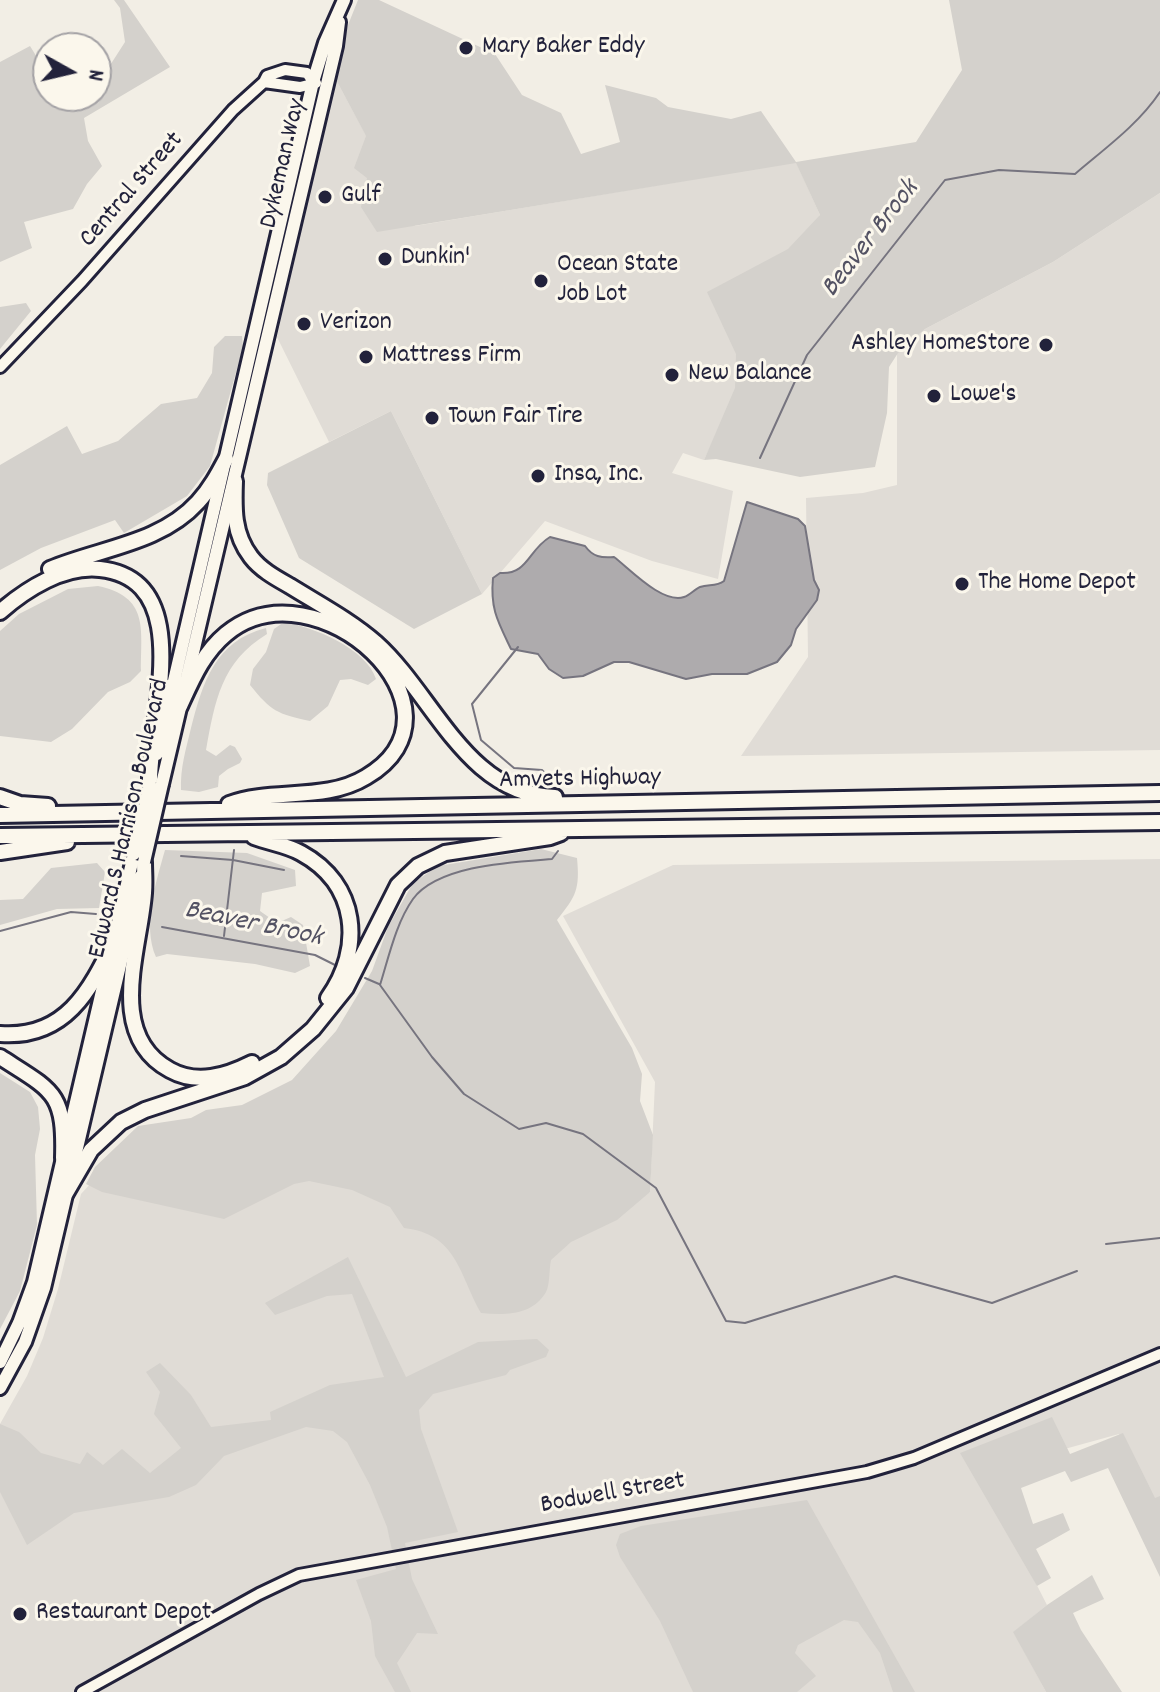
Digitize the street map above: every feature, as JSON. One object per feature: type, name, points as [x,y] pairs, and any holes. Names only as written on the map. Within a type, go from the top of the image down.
[{"type":"highway","points":[[0,600],[46,571],[168,527],[204,496],[226,459]]},
{"type":"highway","points":[[235,481],[235,522],[251,557],[264,569],[358,629],[380,647],[405,673],[475,763],[518,791],[590,805]]},
{"type":"highway","points":[[0,612],[36,587],[76,570],[114,572],[144,592],[155,610],[162,639],[149,760],[156,784]]},
{"type":"highway","points":[[180,706],[198,668],[218,640],[250,619],[279,612],[311,616],[345,633],[382,662],[401,690],[405,717],[402,735],[392,754],[366,777],[336,789],[233,802],[212,811]]},
{"type":"highway","name":"Amvets Highway","points":[[0,815],[1160,793]]},
{"type":"highway","points":[[0,797],[20,804],[46,806],[75,814]]},
{"type":"highway","name":"Amvets Highway","points":[[0,836],[1160,822]]},
{"type":"highway","points":[[66,1193],[95,1144],[121,1122],[145,1110],[245,1077],[281,1057],[313,1029],[346,988],[398,885],[418,866],[445,853],[550,837],[575,828]]},
{"type":"highway","points":[[139,858],[144,892],[131,992],[137,1032],[151,1055],[169,1070],[186,1077],[217,1077],[269,1054],[302,1027],[339,981],[351,946],[351,923],[346,903],[328,874],[303,854],[247,833]]},
{"type":"highway","points":[[0,852],[58,845],[88,836]]},
{"type":"highway","points":[[0,1034],[35,1031],[67,1014],[94,983],[114,941]]},
{"type":"highway","points":[[0,1057],[46,1087],[56,1099],[63,1121],[63,1158]]},
{"type":"main road","points":[[319,84],[325,43],[342,5]]},
{"type":"main road","name":"Dykeman Way","points":[[274,250],[319,84]]},
{"type":"main road","name":"Dykeman Way","points":[[287,253],[319,84]]},
{"type":"main road","name":"Edward S Harrison Boulevard","points":[[0,1388],[19,1355],[40,1302],[274,250]]},
{"type":"main road","name":"Edward S Harrison Boulevard","points":[[156,784],[180,706],[287,253]]},
{"type":"main road","name":"Edward S Harrison Boulevard","points":[[0,1362],[30,1296],[114,941],[139,858]]},
{"type":"street","points":[[264,82],[271,73],[291,69],[307,73],[319,84]]},
{"type":"street","points":[[264,82],[300,87],[319,84]]},
{"type":"street","name":"Central Street","points":[[0,367],[82,281],[243,99],[264,82]]},
{"type":"street","name":"Bodwell Street","points":[[82,1692],[299,1575],[867,1472],[914,1458],[1160,1354]]},
{"type":"shaded area","points":[[114,0],[124,0],[170,67],[112,101],[112,62],[125,42],[120,8]]},
{"type":"shaded area","points":[[358,0],[379,0],[495,54],[522,95],[561,113],[581,154],[620,142],[605,85],[656,98],[668,107],[731,119],[761,111],[796,162],[916,142],[962,70],[949,0],[1160,0],[1160,193],[1053,262],[925,329],[898,353],[889,367],[887,413],[875,467],[800,477],[716,459],[704,460],[735,388],[736,354],[707,292],[788,249],[820,215],[796,163],[377,232],[361,207],[367,178],[354,168],[366,136],[334,76]]},
{"type":"shaded area","points":[[30,46],[32,112],[94,112],[84,118],[88,141],[102,166],[73,209],[24,222],[32,248],[0,262],[0,62]]},
{"type":"shaded area","points":[[334,76],[415,226],[796,162],[820,215],[704,460],[683,453],[672,473],[733,491],[718,579],[652,561],[545,521],[482,594],[391,411],[329,442],[277,337]]},
{"type":"shaded area","points":[[1160,193],[1160,750],[741,756],[808,657],[806,498],[863,493],[897,485],[897,353],[925,329],[1053,262]]},
{"type":"shaded area","points":[[26,303],[31,311],[0,349],[0,307]]},
{"type":"shaded area","points":[[225,336],[242,336],[243,347],[210,466],[187,496],[124,533],[115,520],[41,548],[0,570],[0,465],[67,426],[82,454],[118,441],[161,404],[197,398],[212,373],[214,347]]},
{"type":"shaded area","points":[[391,411],[482,594],[414,629],[299,558],[267,485],[268,473]]},
{"type":"shaded area","points":[[747,502],[798,519],[805,526],[814,580],[819,590],[817,600],[796,629],[791,645],[777,662],[747,674],[712,674],[686,679],[629,662],[614,662],[583,676],[563,678],[549,669],[538,654],[511,649],[494,607],[493,578],[500,573],[517,570],[550,537],[585,546],[598,556],[614,557],[656,591],[675,598],[684,597],[700,587],[724,581]]},
{"type":"shaded area","points":[[98,586],[114,591],[134,606],[141,628],[141,671],[130,682],[108,692],[72,729],[51,742],[0,736],[0,631],[19,614],[68,589]]},
{"type":"shaded area","points":[[284,622],[323,634],[350,649],[370,668],[376,679],[368,685],[351,679],[340,680],[328,706],[310,721],[276,710],[250,685],[253,669],[266,652],[274,629]]},
{"type":"shaded area","points":[[266,628],[267,634],[239,657],[230,670],[217,699],[209,732],[206,750],[216,756],[230,745],[235,747],[242,759],[240,763],[219,776],[218,787],[199,792],[181,790],[185,751],[196,711],[214,666],[234,643]]},
{"type":"shaded area","points":[[541,849],[577,858],[575,892],[557,920],[632,1048],[642,1074],[640,1101],[653,1135],[650,1192],[617,1220],[571,1242],[551,1260],[546,1292],[533,1306],[508,1314],[481,1313],[446,1247],[422,1232],[404,1228],[390,1207],[352,1190],[309,1181],[294,1184],[224,1219],[102,1192],[86,1184],[95,1167],[138,1126],[191,1118],[206,1110],[242,1105],[292,1080],[336,1031],[372,971],[388,927],[413,883],[438,866]]},
{"type":"shaded area","points":[[165,850],[247,853],[295,870],[296,886],[262,893],[260,911],[277,923],[291,917],[303,925],[310,966],[295,973],[255,964],[167,954],[156,957],[150,918]]},
{"type":"shaded area","points":[[1160,859],[1160,1523],[1155,1527],[1119,1434],[1061,1450],[982,1478],[1047,1605],[1014,1632],[1046,1692],[0,1692],[0,1424],[27,1376],[43,1338],[81,1194],[132,1138],[616,1204],[650,1192],[655,1082],[563,916],[673,865]]},
{"type":"shaded area","points":[[97,863],[105,872],[99,908],[57,909],[0,925],[0,900],[23,899],[51,868]]},
{"type":"shaded area","points":[[0,1073],[30,1092],[38,1107],[40,1129],[35,1155],[37,1225],[20,1291],[0,1329]]},
{"type":"shaded area","points":[[348,1257],[406,1377],[478,1342],[537,1339],[549,1350],[546,1357],[510,1370],[506,1375],[433,1394],[419,1410],[421,1429],[458,1532],[405,1543],[412,1579],[438,1634],[417,1633],[397,1663],[411,1692],[395,1692],[375,1656],[371,1621],[356,1580],[396,1569],[387,1527],[370,1485],[347,1442],[333,1431],[306,1427],[224,1456],[196,1485],[169,1497],[74,1513],[27,1545],[0,1492],[0,1424],[19,1432],[41,1453],[80,1464],[87,1452],[103,1465],[122,1449],[150,1473],[181,1448],[154,1414],[160,1392],[146,1372],[160,1363],[191,1395],[211,1427],[271,1420],[270,1412],[330,1385],[384,1377],[352,1294],[327,1296],[275,1315],[265,1303]]},
{"type":"shaded area","points":[[1052,1417],[1070,1454],[1123,1433],[1155,1498],[1160,1496],[1160,1577],[1108,1468],[1071,1482],[1065,1471],[1021,1488],[1033,1524],[1063,1513],[1070,1530],[1036,1549],[1051,1578],[1037,1586],[960,1453]]},
{"type":"shaded area","points":[[807,1500],[915,1692],[893,1692],[880,1653],[858,1622],[844,1620],[798,1645],[795,1653],[816,1676],[797,1692],[693,1692],[660,1621],[620,1557],[616,1545],[620,1534],[641,1526]]},
{"type":"shaded area","points":[[1092,1575],[1104,1599],[1073,1613],[1122,1692],[1046,1692],[1013,1632]]},
{"type":"waterway","name":"Beaver Brook","points":[[760,458],[807,355],[945,180],[999,170],[1075,174],[1131,126],[1160,92]]},
{"type":"waterway","name":"Beaver Brook","points":[[518,647],[472,704],[481,740],[514,768],[542,770],[555,784]]},
{"type":"waterway","points":[[224,936],[234,850]]},
{"type":"waterway","name":"Beaver Brook","points":[[380,985],[402,918],[413,899],[425,888],[458,872],[552,859],[558,851]]},
{"type":"waterway","points":[[181,856],[233,860],[284,870]]},
{"type":"waterway","name":"Beaver Brook","points":[[0,931],[71,912],[96,914]]},
{"type":"waterway","name":"Beaver Brook","points":[[162,927],[315,955],[335,965]]},
{"type":"waterway","name":"Beaver Brook","points":[[365,978],[379,984]]},
{"type":"waterway","points":[[380,985],[432,1057],[464,1094],[519,1129],[546,1123],[583,1134],[656,1188],[726,1321],[745,1323],[895,1276],[992,1303],[1077,1271]]},
{"type":"waterway","points":[[1106,1244],[1160,1238]]},
{"type":"place","name":"Mary Baker Eddy","points":[[466,48]]},
{"type":"place","name":"Gulf","points":[[325,197]]},
{"type":"place","name":"Dunkin'","points":[[385,259]]},
{"type":"place","name":"Ocean State Job Lot","points":[[541,281]]},
{"type":"place","name":"Verizon","points":[[304,324]]},
{"type":"place","name":"Ashley HomeStore","points":[[1046,345]]},
{"type":"place","name":"Mattress Firm","points":[[366,357]]},
{"type":"place","name":"New Balance","points":[[672,375]]},
{"type":"place","name":"Lowe's","points":[[934,396]]},
{"type":"place","name":"Town Fair Tire","points":[[432,418]]},
{"type":"place","name":"Insa, Inc.","points":[[538,476]]},
{"type":"place","name":"The Home Depot","points":[[962,584]]},
{"type":"place","name":"Restaurant Depot","points":[[20,1614]]}]
